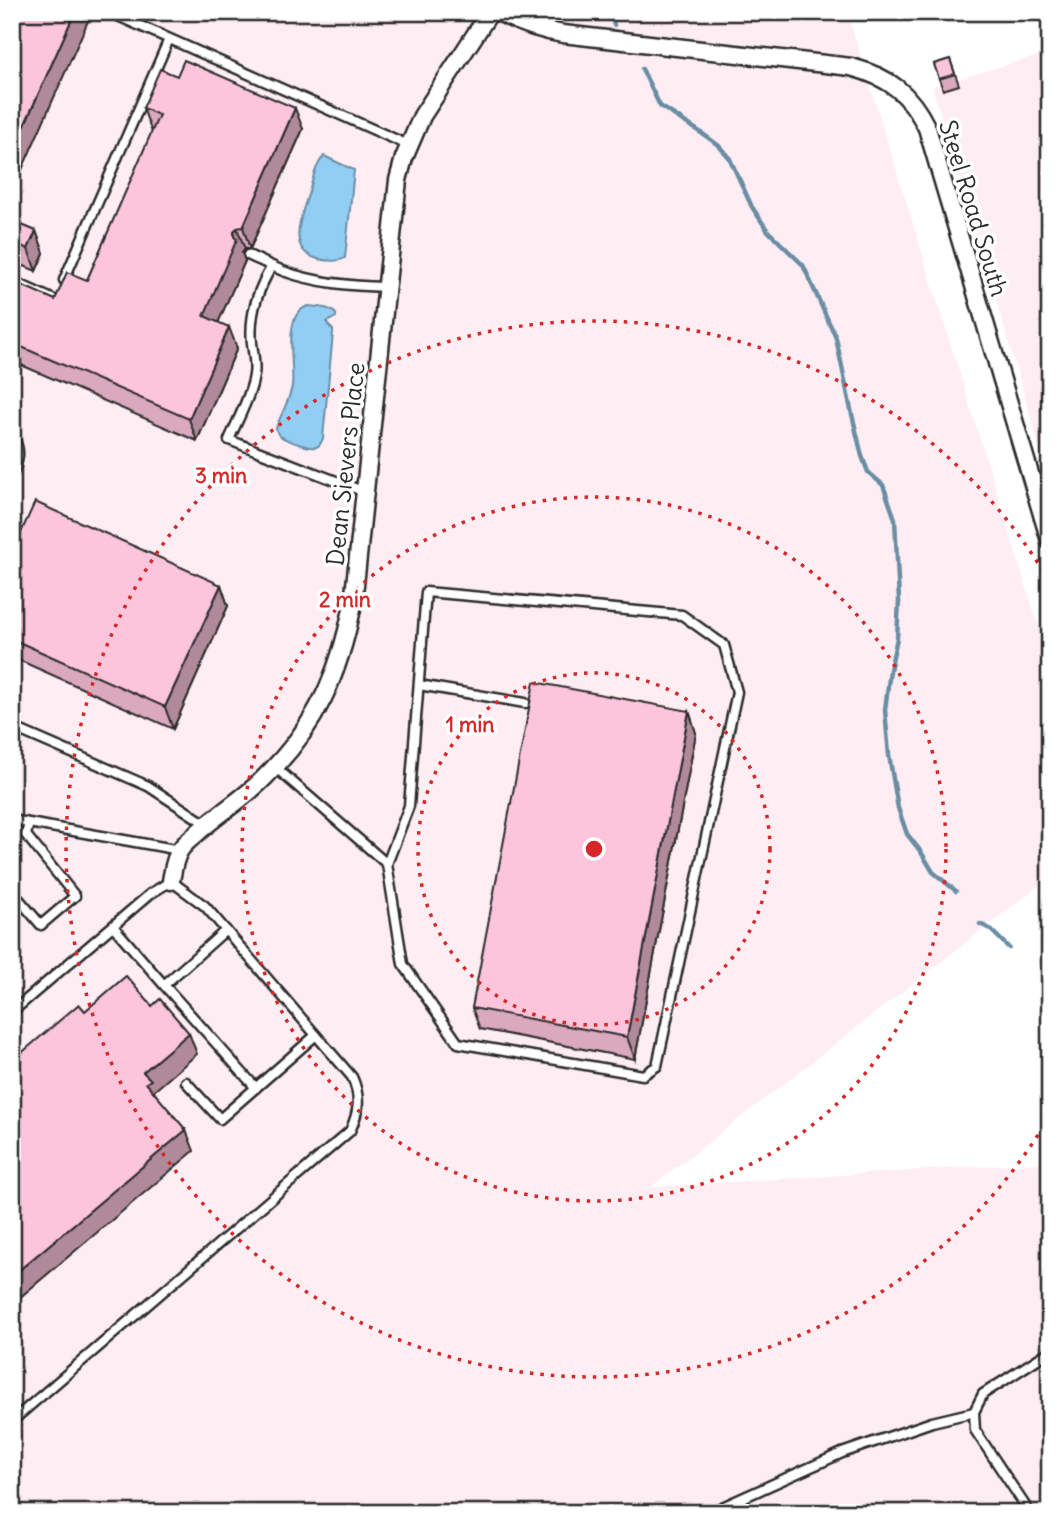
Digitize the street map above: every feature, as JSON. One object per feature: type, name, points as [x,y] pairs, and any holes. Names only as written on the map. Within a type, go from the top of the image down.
[{"type":"street","name":"Dean Sievers Place","points":[[171,881],[180,850],[206,824],[245,796],[275,767],[299,738],[326,692],[345,643],[353,604],[398,180],[408,145],[422,116],[490,12]]},
{"type":"street","name":"Steel Road South","points":[[498,12],[523,24],[563,34],[851,67],[881,77],[911,101],[927,128],[1050,541]]},
{"type":"lane","points":[[109,12],[408,145]]},
{"type":"lane","points":[[12,281],[56,300],[169,39]]},
{"type":"lane","points":[[248,255],[299,276],[332,283],[386,287]]},
{"type":"lane","points":[[272,266],[261,286],[254,309],[251,332],[255,366],[253,382],[229,440],[365,492]]},
{"type":"lane","points":[[12,436],[18,449],[18,463],[12,475]]},
{"type":"lane","points":[[426,593],[682,615],[724,645],[737,692],[657,1066],[643,1075],[458,1043],[403,964],[387,864],[409,806],[426,593]]},
{"type":"lane","points":[[419,685],[526,703]]},
{"type":"lane","points":[[12,727],[148,786],[206,824]]},
{"type":"lane","points":[[275,767],[387,864]]},
{"type":"lane","points":[[12,820],[180,850]]},
{"type":"lane","points":[[12,891],[41,925],[75,896],[26,835],[29,823]]},
{"type":"lane","points":[[12,1012],[150,894],[171,881],[205,906],[352,1077],[359,1110],[350,1131],[12,1422]]},
{"type":"lane","points":[[113,926],[256,1088]]},
{"type":"lane","points":[[164,985],[226,930]]},
{"type":"lane","points":[[186,1082],[220,1119],[316,1035]]},
{"type":"lane","points":[[1030,1513],[975,1430],[974,1412],[983,1394],[1050,1350]]},
{"type":"lane","points":[[709,1513],[842,1453],[932,1422],[974,1412]]},
{"type":"shaded area","points":[[12,12],[847,12],[1050,663],[1050,877],[651,1187],[1050,1162],[1050,1513],[12,1513]]},
{"type":"shaded area","points":[[1050,52],[1050,481],[932,87]]},
{"type":"water","points":[[324,156],[354,170],[345,258],[335,261],[318,259],[308,254],[299,240],[300,220],[316,168]]},
{"type":"water","points":[[309,306],[327,309],[336,314],[336,317],[327,322],[333,333],[323,438],[316,447],[284,438],[278,434],[276,428],[292,386],[292,329],[300,310]]},
{"type":"building","points":[[12,12],[75,12],[12,153]]},
{"type":"building","points":[[950,59],[955,74],[939,79],[934,64]]},
{"type":"building","points":[[184,60],[295,108],[243,227],[234,231],[234,237],[237,239],[204,316],[229,327],[189,419],[12,343],[12,281],[55,300],[67,272],[87,280],[159,115],[143,108],[160,69],[177,76]]},
{"type":"building","points":[[12,221],[36,231],[28,249],[12,242]]},
{"type":"building","points":[[35,502],[221,585],[165,707],[12,639],[12,552]]},
{"type":"building","points":[[534,682],[689,711],[627,1037],[472,1008]]},
{"type":"building","points":[[126,976],[152,1006],[160,999],[189,1033],[143,1072],[151,1080],[146,1083],[186,1130],[12,1276],[12,1061],[79,1004],[85,1011]]},
{"type":"waterway","points":[[609,12],[614,25]]},
{"type":"waterway","points":[[642,69],[660,106],[718,145],[729,157],[752,207],[768,231],[803,265],[836,338],[862,456],[868,472],[883,485],[895,519],[899,601],[897,638],[885,710],[898,808],[907,834],[933,872],[956,891]]},
{"type":"waterway","points":[[980,924],[990,929],[1009,948]]}]
